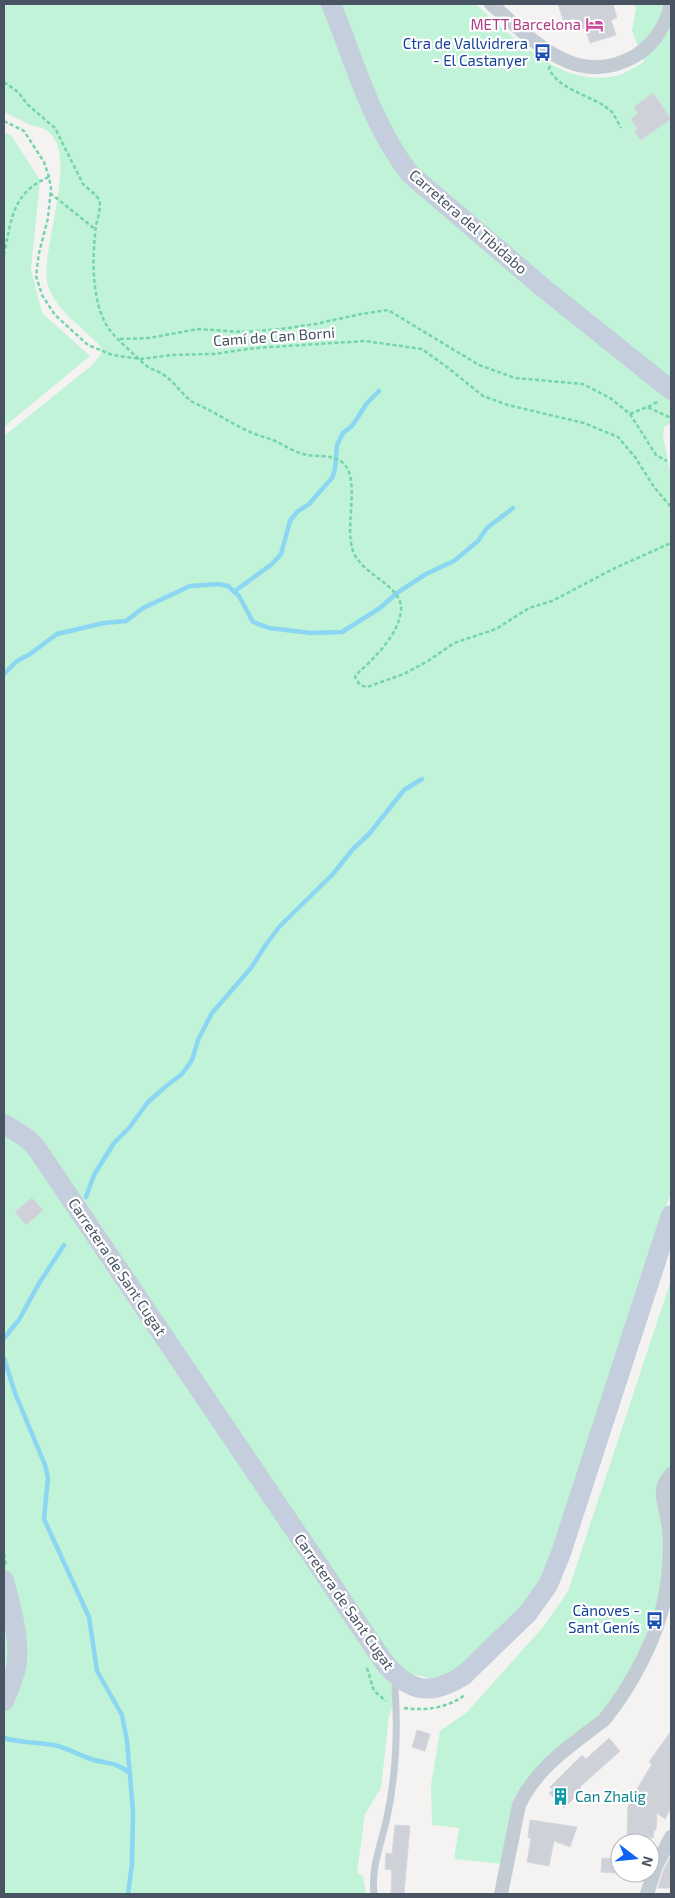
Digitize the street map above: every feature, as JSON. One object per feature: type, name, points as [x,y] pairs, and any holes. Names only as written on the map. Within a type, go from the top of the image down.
[{"type":"main road","name":"Carretera del Tibidabo","points":[[331,4],[382,132],[410,174],[668,394]]},
{"type":"main road","name":"Carretera de Sant Cugat","points":[[4,1124],[36,1146],[384,1662],[396,1676],[408,1684],[431,1690],[442,1688],[464,1675],[528,1613],[548,1585],[561,1552],[671,1215]]},
{"type":"main road","name":"Carretera de Sant Cugat","points":[[4,1133],[21,1145],[41,1169],[379,1669],[395,1687],[425,1698],[452,1692],[465,1684],[528,1624],[556,1587],[577,1530],[671,1241]]},
{"type":"main road","points":[[4,1580],[13,1618],[17,1659],[15,1671],[4,1701]]},
{"type":"main road","points":[[4,1620],[8,1654],[4,1679]]},
{"type":"street","points":[[491,4],[536,43],[556,57],[567,62],[592,68],[616,64],[642,51],[662,28],[671,4]]},
{"type":"street","points":[[501,1894],[519,1806],[525,1794],[541,1771],[604,1720],[612,1710],[631,1682],[658,1621],[665,1598],[670,1552],[669,1528],[663,1490],[671,1474]]},
{"type":"street","points":[[647,1894],[656,1867],[671,1837]]},
{"type":"lane","points":[[374,1894],[373,1883],[376,1856],[386,1822],[395,1758],[395,1687]]},
{"type":"path","points":[[4,82],[18,92],[27,104],[55,128],[84,184],[98,198],[100,204],[96,229],[94,271],[99,312],[110,331],[145,364],[163,375],[193,403],[231,423],[300,453],[335,457],[350,472],[352,481],[349,520],[350,539],[354,552],[362,565],[397,593],[401,602],[398,624],[378,654],[355,677],[360,684],[367,687],[404,674],[428,661],[454,643],[496,628],[529,608],[552,601],[613,569],[671,543]]},
{"type":"path","points":[[564,84],[609,110],[621,128]]},
{"type":"path","name":"Camí de Can Borni","points":[[4,121],[24,131],[44,162],[49,177],[48,218],[39,253],[36,276],[42,295],[55,315],[88,345],[112,355],[141,359],[172,355],[214,354],[255,348],[365,341],[422,349],[483,396],[508,405],[584,423],[618,437],[671,507]]},
{"type":"path","points":[[4,255],[12,214],[19,198],[40,180],[49,177]]},
{"type":"path","points":[[50,193],[96,229]]},
{"type":"path","points":[[118,339],[149,338],[198,328],[242,332],[281,329],[388,310],[479,364],[515,378],[583,384],[610,398],[630,414],[656,455],[667,461]]},
{"type":"path","points":[[630,414],[647,408],[668,394]]},
{"type":"path","points":[[647,408],[671,418]]},
{"type":"path","name":"Carretera de Sant Cugat","points":[[366,1665],[374,1691],[395,1707]]},
{"type":"path","points":[[395,1707],[433,1708],[451,1704],[471,1689]]},
{"type":"green space","points":[[4,4],[475,4],[539,57],[575,74],[595,78],[616,76],[644,62],[632,31],[636,8],[634,4],[671,4],[671,423],[664,427],[663,435],[671,477],[671,1192],[548,1570],[529,1601],[463,1666],[440,1680],[405,1673],[389,1716],[381,1788],[365,1814],[357,1873],[363,1876],[366,1894],[4,1894],[4,436],[92,365],[101,354],[100,346],[64,311],[48,286],[47,270],[60,180],[60,159],[56,142],[46,130],[28,124],[4,112]]},
{"type":"green space","points":[[4,133],[11,135],[40,180],[31,269],[42,313],[90,356],[4,427]]},
{"type":"green space","points":[[671,1280],[671,1470],[661,1597],[633,1667],[599,1717],[532,1774],[504,1864],[454,1859],[459,1828],[432,1825],[431,1785],[440,1731],[467,1712],[544,1626],[568,1591]]},
{"type":"building","name":"METT Barcelona","points":[[558,4],[613,4],[617,18],[611,20],[616,35],[590,43],[585,28],[579,30],[574,18],[565,22],[563,20]]},
{"type":"building","points":[[653,93],[671,119],[641,140],[634,131],[638,129],[631,119],[638,113],[634,107]]},
{"type":"building","points":[[32,1198],[43,1210],[26,1225],[15,1212]]},
{"type":"building","points":[[417,1730],[430,1734],[425,1751],[412,1747]]},
{"type":"building","points":[[671,1731],[671,1808],[665,1819],[657,1813],[656,1830],[654,1830],[654,1833],[627,1833],[627,1810],[630,1801],[652,1764],[649,1762]]},
{"type":"building","points":[[609,1738],[620,1751],[580,1787],[582,1790],[564,1808],[549,1793],[553,1790],[550,1787],[582,1755],[586,1759]]},
{"type":"building","points":[[530,1820],[577,1827],[570,1847],[554,1841],[549,1866],[527,1862],[531,1838],[528,1838]]},
{"type":"building","points":[[395,1825],[410,1826],[404,1894],[391,1894],[392,1870],[385,1869],[386,1853],[392,1854]]},
{"type":"building","points":[[671,1856],[671,1888],[658,1888],[664,1869]]},
{"type":"building","points":[[602,1858],[610,1858],[610,1872],[601,1872]]},
{"type":"waterway","points":[[235,591],[272,564],[281,554],[290,521],[297,512],[309,504],[332,478],[335,469],[337,445],[343,433],[352,426],[367,403],[379,391]]},
{"type":"waterway","points":[[4,674],[17,661],[57,634],[104,623],[126,621],[143,608],[190,586],[219,584],[228,586],[239,596],[253,622],[269,628],[311,633],[342,632],[380,608],[397,593],[426,574],[454,561],[478,541],[487,528],[513,508]]},
{"type":"waterway","points":[[86,1197],[94,1175],[114,1143],[129,1128],[148,1102],[182,1074],[192,1060],[198,1040],[212,1013],[251,968],[279,927],[333,874],[353,849],[369,834],[404,790],[422,779]]},
{"type":"waterway","points":[[4,1338],[19,1320],[38,1285],[64,1245]]},
{"type":"waterway","points":[[4,1358],[15,1393],[45,1465],[48,1478],[44,1519],[89,1617],[97,1671],[122,1715],[127,1741],[133,1811],[132,1864],[128,1894]]},
{"type":"waterway","points":[[4,1738],[59,1746],[94,1760],[116,1765],[130,1773]]},
{"type":"place","name":"METT Barcelona","points":[[595,25]]},
{"type":"place","name":"Ctra de Vallvidrera - El Castanyer","points":[[542,53]]},
{"type":"place","name":"Cànoves - Sant Genís","points":[[654,1620]]},
{"type":"place","name":"Can Zhalig","points":[[561,1797]]}]
